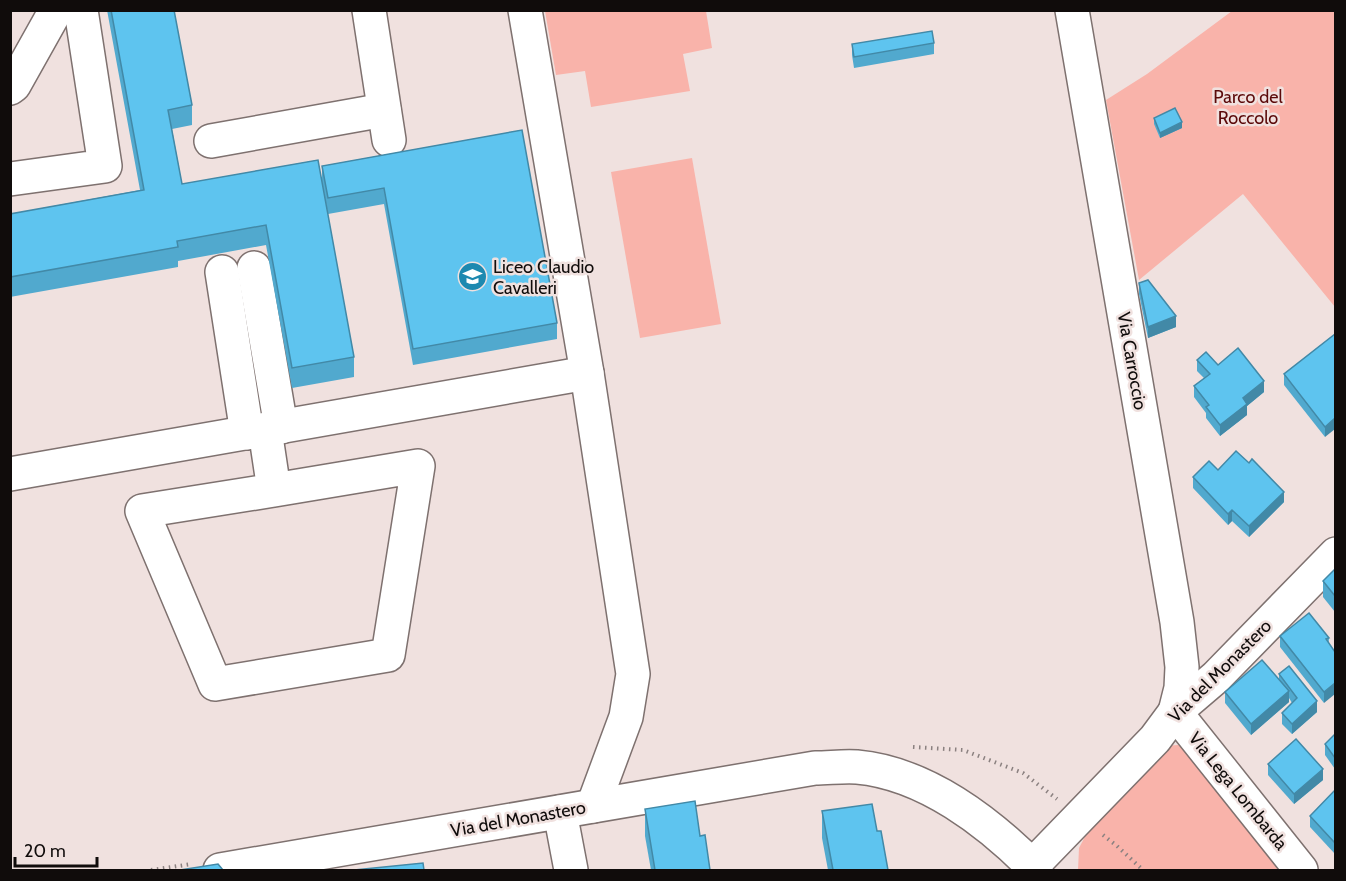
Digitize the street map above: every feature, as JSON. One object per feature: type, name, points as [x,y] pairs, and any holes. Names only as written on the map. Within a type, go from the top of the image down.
[{"type":"street","points":[[10,88],[14,85],[56,10]]},
{"type":"street","points":[[10,179],[105,166],[81,10]]},
{"type":"street","points":[[212,141],[387,125],[369,10]]},
{"type":"street","points":[[525,10],[587,373],[633,675],[626,717],[593,806]]},
{"type":"street","name":"Via Carroccio","points":[[1072,10],[1177,622],[1182,667],[1181,688],[1175,712]]},
{"type":"street","points":[[238,270],[274,490]]},
{"type":"street","points":[[10,474],[587,373]]},
{"type":"street","points":[[418,466],[388,655],[215,684],[142,511],[274,490],[418,466]]},
{"type":"street","name":"Via del Monastero","points":[[220,870],[815,768],[857,767],[899,775],[944,796],[987,825],[1034,868],[1155,740],[1175,712],[1216,677],[1335,554]]},
{"type":"street","name":"Via Lega Lombarda","points":[[1175,712],[1301,870]]},
{"type":"street","points":[[560,812],[571,870]]},
{"type":"green space","points":[[545,11],[706,11],[712,48],[683,54],[690,91],[591,107],[585,71],[556,75]]},
{"type":"green space","name":"Parco del Roccolo","points":[[1232,11],[1335,11],[1335,307],[1243,194],[1139,280],[1106,100],[1147,74]]},
{"type":"green space","points":[[692,158],[721,324],[640,338],[611,172]]},
{"type":"green space","points":[[1178,745],[1186,748],[1289,870],[1078,870],[1079,848],[1089,829],[1163,746]]},
{"type":"building","points":[[111,10],[174,10],[192,105],[168,110],[182,184],[318,160],[354,357],[292,368],[266,225],[177,241],[178,247],[10,277],[10,214],[144,190]]},
{"type":"building","points":[[932,31],[934,43],[854,57],[852,44]]},
{"type":"building","points":[[1175,108],[1182,122],[1160,133],[1154,118]]},
{"type":"building","name":"Liceo Claudio Cavalleri","points":[[522,130],[557,323],[413,349],[384,188],[328,198],[322,166]]},
{"type":"building","points":[[1148,280],[1176,316],[1148,327],[1139,283]]},
{"type":"building","points":[[1335,334],[1335,418],[1325,427],[1284,374]]},
{"type":"building","points":[[1238,348],[1264,381],[1243,398],[1247,404],[1220,425],[1206,407],[1209,405],[1194,386],[1210,374],[1197,360],[1206,352],[1218,365]]},
{"type":"building","points":[[1236,451],[1249,463],[1252,459],[1284,492],[1249,526],[1232,510],[1228,514],[1193,477],[1209,461],[1218,470]]},
{"type":"building","points":[[1335,569],[1335,596],[1323,581]]},
{"type":"building","points":[[1309,613],[1329,638],[1326,639],[1335,652],[1335,683],[1324,692],[1280,636]]},
{"type":"building","points":[[1262,660],[1289,691],[1251,724],[1225,692]]},
{"type":"building","points":[[1289,666],[1317,701],[1292,724],[1282,713],[1297,698],[1279,674]]},
{"type":"building","points":[[1335,734],[1335,758],[1325,744]]},
{"type":"building","points":[[1296,739],[1323,769],[1294,794],[1268,764]]},
{"type":"building","points":[[1335,790],[1335,843],[1310,816]]},
{"type":"building","points":[[695,801],[700,836],[705,835],[710,870],[655,870],[645,809]]},
{"type":"building","points":[[872,804],[877,831],[881,831],[888,870],[833,870],[822,811]]},
{"type":"building","points":[[423,863],[424,870],[354,870]]},
{"type":"building","points":[[218,864],[223,870],[180,870]]},
{"type":"place","name":"Liceo Claudio Cavalleri","points":[[472,277]]}]
